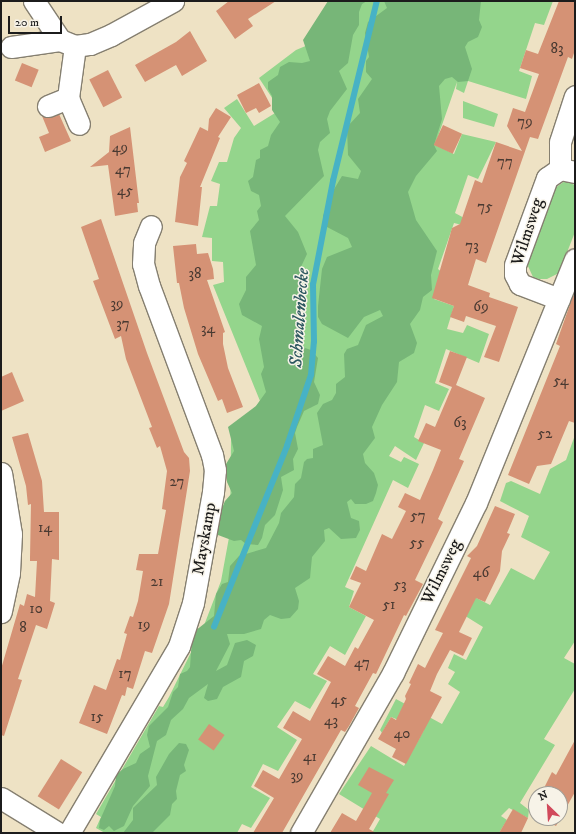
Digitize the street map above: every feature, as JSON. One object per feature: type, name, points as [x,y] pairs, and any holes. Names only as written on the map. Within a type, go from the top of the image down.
[{"type":"street","points":[[34,1],[68,43],[68,98],[79,124]]},
{"type":"street","points":[[11,47],[68,43],[90,44],[111,35],[173,1]]},
{"type":"street","name":"Wilmsweg","points":[[559,299],[520,284],[515,274],[518,251],[542,187],[547,178],[568,171],[560,142],[575,96]]},
{"type":"street","points":[[48,106],[68,98]]},
{"type":"street","name":"Mayskamp","points":[[69,833],[179,646],[193,603],[213,492],[215,470],[210,448],[149,286],[143,264],[144,243],[151,226]]},
{"type":"street","name":"Wilmsweg","points":[[301,833],[393,674],[476,503],[575,259]]},
{"type":"street","points":[[1,473],[9,513],[11,540],[9,573],[1,612]]},
{"type":"street","points":[[1,798],[58,833]]},
{"type":"green space","points":[[328,1],[367,1],[362,4],[359,12],[359,25],[353,35],[348,63],[339,71],[347,89],[330,111],[327,119],[330,133],[320,142],[318,150],[324,176],[285,216],[298,232],[307,254],[300,269],[302,305],[299,311],[303,328],[300,338],[302,347],[311,350],[318,358],[314,382],[320,395],[318,404],[304,411],[297,427],[295,433],[298,449],[293,459],[294,470],[281,477],[283,490],[275,515],[265,525],[262,538],[258,545],[246,544],[241,540],[234,541],[218,535],[217,520],[225,501],[232,493],[227,482],[226,464],[234,451],[228,427],[256,406],[266,392],[261,374],[264,367],[259,339],[262,326],[242,315],[239,304],[246,290],[246,277],[256,265],[250,231],[259,220],[257,211],[261,206],[259,195],[251,191],[248,181],[253,177],[256,160],[260,158],[260,150],[268,146],[271,135],[280,122],[272,110],[272,96],[268,89],[268,82],[278,75],[280,67],[289,62],[302,63],[310,61],[303,40]]},
{"type":"green space","points":[[332,1],[553,1],[544,25],[535,23],[519,71],[532,76],[526,99],[468,81],[464,93],[456,89],[457,82],[435,145],[454,154],[462,134],[496,142],[478,179],[468,175],[455,213],[466,219],[462,225],[454,223],[438,269],[444,274],[438,279],[434,299],[454,306],[447,329],[463,333],[467,325],[489,334],[479,363],[446,349],[435,383],[449,389],[439,411],[425,405],[414,437],[424,443],[416,460],[395,446],[389,456],[401,462],[404,457],[419,464],[408,488],[393,480],[345,587],[354,591],[349,607],[366,616],[345,655],[330,646],[313,674],[327,681],[310,709],[295,701],[277,727],[297,740],[278,771],[263,764],[251,787],[270,798],[251,828],[242,824],[237,833],[105,833],[96,828],[101,817],[96,814],[159,706],[163,707],[169,697],[203,628],[221,581],[230,532],[231,438],[260,401],[213,285],[224,282],[223,262],[212,261],[212,238],[202,237],[210,206],[217,206],[220,184],[211,181],[219,162],[227,162],[234,138],[241,128],[224,108],[237,99],[254,126],[280,110],[259,78],[296,50],[308,45]]},
{"type":"green space","points":[[384,1],[481,1],[479,20],[482,27],[478,37],[468,42],[465,47],[472,69],[468,81],[458,82],[452,77],[445,79],[439,86],[442,119],[434,145],[437,151],[416,176],[408,192],[416,220],[437,251],[431,275],[432,290],[423,297],[420,310],[410,324],[417,343],[414,353],[399,362],[397,382],[382,405],[372,427],[375,438],[363,454],[365,463],[374,473],[378,485],[376,493],[373,501],[366,504],[355,504],[351,499],[347,502],[351,518],[359,521],[360,530],[356,538],[341,539],[329,528],[324,530],[325,541],[312,557],[310,578],[295,588],[299,601],[298,609],[290,618],[281,619],[270,615],[264,620],[261,629],[244,634],[227,634],[230,644],[216,671],[227,665],[235,643],[247,640],[256,645],[253,656],[244,661],[241,677],[223,687],[217,699],[208,701],[204,698],[208,684],[189,698],[183,709],[171,720],[166,735],[157,741],[148,776],[150,786],[133,806],[124,826],[114,831],[109,826],[104,830],[99,828],[100,820],[115,786],[116,775],[123,769],[136,763],[140,754],[150,747],[147,735],[149,726],[168,707],[173,692],[178,687],[180,674],[187,671],[190,667],[192,637],[195,631],[214,616],[216,594],[222,584],[228,582],[230,566],[239,556],[266,548],[279,523],[281,513],[294,497],[295,484],[301,478],[304,462],[307,459],[313,458],[313,449],[323,445],[317,413],[323,404],[332,400],[336,393],[336,384],[345,377],[344,354],[347,349],[358,345],[366,325],[383,316],[380,310],[364,317],[348,338],[322,324],[318,317],[318,306],[322,269],[327,257],[352,247],[348,238],[327,227],[323,216],[330,196],[342,176],[358,179],[361,171],[348,155],[347,127],[360,113],[358,99],[372,79],[366,72],[366,61],[369,57],[365,33],[368,22],[387,8]]},
{"type":"green space","points":[[463,101],[498,114],[494,127],[463,118]]},
{"type":"green space","points":[[565,181],[575,185],[575,232],[559,273],[547,279],[539,279],[533,277],[527,264],[549,192]]},
{"type":"green space","points":[[575,435],[575,641],[564,658],[575,664],[575,689],[544,739],[555,745],[530,786],[528,786],[528,790],[520,803],[528,809],[528,818],[509,808],[501,816],[507,820],[499,833],[372,833],[380,819],[339,794],[371,746],[404,766],[424,730],[391,717],[382,733],[380,730],[396,699],[442,724],[460,692],[448,684],[455,672],[448,668],[454,654],[466,660],[483,627],[454,609],[463,591],[490,605],[511,568],[534,580],[550,552],[521,537],[529,516],[500,501],[506,483],[511,481],[540,494],[550,469],[566,460]]},
{"type":"green space","points":[[179,743],[186,744],[189,750],[184,765],[186,771],[180,775],[176,791],[177,799],[172,804],[170,815],[152,833],[123,833],[133,820],[133,808],[157,785],[156,777],[169,754]]},
{"type":"building","points":[[229,1],[276,1],[248,19],[253,26],[235,39],[216,11]]},
{"type":"building","points":[[559,1],[575,1],[575,50],[572,59],[568,57],[538,139],[530,137],[486,263],[476,259],[468,285],[490,293],[489,297],[518,307],[499,362],[484,357],[496,326],[466,316],[464,322],[450,317],[454,306],[432,298],[452,228],[460,224],[475,180],[482,183],[496,142],[522,151],[507,126],[513,108],[525,112],[539,74],[520,68],[526,50],[538,54]]},
{"type":"building","points":[[190,31],[207,61],[182,76],[176,65],[145,82],[135,65],[176,42]]},
{"type":"building","points":[[22,63],[39,70],[32,87],[15,81]]},
{"type":"building","points":[[108,70],[122,98],[103,107],[89,80]]},
{"type":"building","points":[[259,83],[271,106],[259,113],[256,108],[246,113],[237,95]]},
{"type":"building","points":[[216,108],[231,117],[218,137],[220,138],[200,187],[202,187],[198,226],[175,222],[180,177],[187,163],[184,161],[200,127],[208,131],[209,119]]},
{"type":"building","points":[[59,114],[71,141],[45,152],[39,137],[49,133],[42,116],[47,118]]},
{"type":"building","points":[[443,125],[462,134],[453,154],[434,145]]},
{"type":"building","points":[[130,127],[139,203],[137,203],[138,212],[115,216],[108,165],[90,167],[109,152],[110,136]]},
{"type":"building","points":[[101,219],[147,353],[184,452],[189,458],[190,471],[169,604],[152,653],[145,651],[133,689],[127,687],[125,696],[122,695],[107,734],[79,723],[94,685],[106,690],[117,659],[120,660],[127,634],[124,633],[130,616],[133,617],[138,601],[143,571],[136,570],[139,554],[158,554],[166,510],[162,509],[167,471],[160,446],[157,448],[149,428],[152,427],[126,359],[121,336],[115,339],[93,281],[99,279],[81,227]]},
{"type":"building","points":[[196,244],[197,254],[208,253],[213,269],[214,279],[207,280],[225,332],[223,333],[223,344],[228,368],[243,407],[227,413],[222,399],[218,401],[198,354],[184,308],[179,283],[177,283],[173,246]]},
{"type":"building","points":[[573,296],[575,296],[575,423],[569,421],[551,464],[537,466],[529,484],[508,475],[560,346],[556,344]]},
{"type":"building","points":[[450,351],[467,357],[456,385],[485,398],[459,459],[464,461],[438,519],[443,522],[415,580],[423,584],[406,616],[404,615],[376,674],[373,673],[355,706],[359,708],[349,726],[345,732],[341,730],[282,833],[253,833],[274,798],[254,786],[263,770],[279,779],[302,739],[283,728],[293,711],[310,721],[331,682],[317,674],[328,656],[345,666],[355,647],[358,649],[374,620],[349,607],[361,583],[350,579],[356,566],[366,571],[382,534],[392,539],[406,511],[398,507],[405,493],[420,500],[441,450],[418,441],[426,423],[435,427],[452,387],[439,382]]},
{"type":"building","points":[[12,372],[24,401],[1,411],[1,377]]},
{"type":"building","points":[[28,433],[42,481],[44,512],[59,512],[59,560],[52,559],[50,601],[55,603],[47,629],[36,625],[18,679],[22,680],[4,736],[1,735],[1,669],[20,604],[24,606],[27,594],[35,597],[37,561],[30,561],[31,504],[28,505],[26,486],[12,437]]},
{"type":"building","points":[[495,506],[515,514],[507,533],[510,534],[502,551],[500,571],[485,602],[476,598],[459,632],[472,638],[463,656],[450,650],[437,674],[430,691],[442,697],[406,764],[392,757],[396,749],[378,739],[391,717],[396,720],[406,699],[405,696],[411,684],[409,683],[418,664],[425,668],[443,633],[435,630],[471,558],[467,556],[477,546]]},
{"type":"building","points":[[209,724],[225,735],[214,750],[198,740]]},
{"type":"building","points":[[575,740],[575,792],[568,805],[568,786],[545,786],[552,772],[556,775]]},
{"type":"building","points":[[61,759],[82,772],[59,810],[38,796]]},
{"type":"building","points":[[369,767],[394,780],[386,793],[389,794],[369,829],[376,833],[330,833],[342,813],[356,821],[372,793],[358,785]]},
{"type":"building","points":[[513,809],[528,818],[521,833],[499,833]]},
{"type":"waterway","name":"Schmalenbecke","points":[[214,627],[287,446],[311,375],[314,342],[313,285],[333,181],[377,1]]}]
